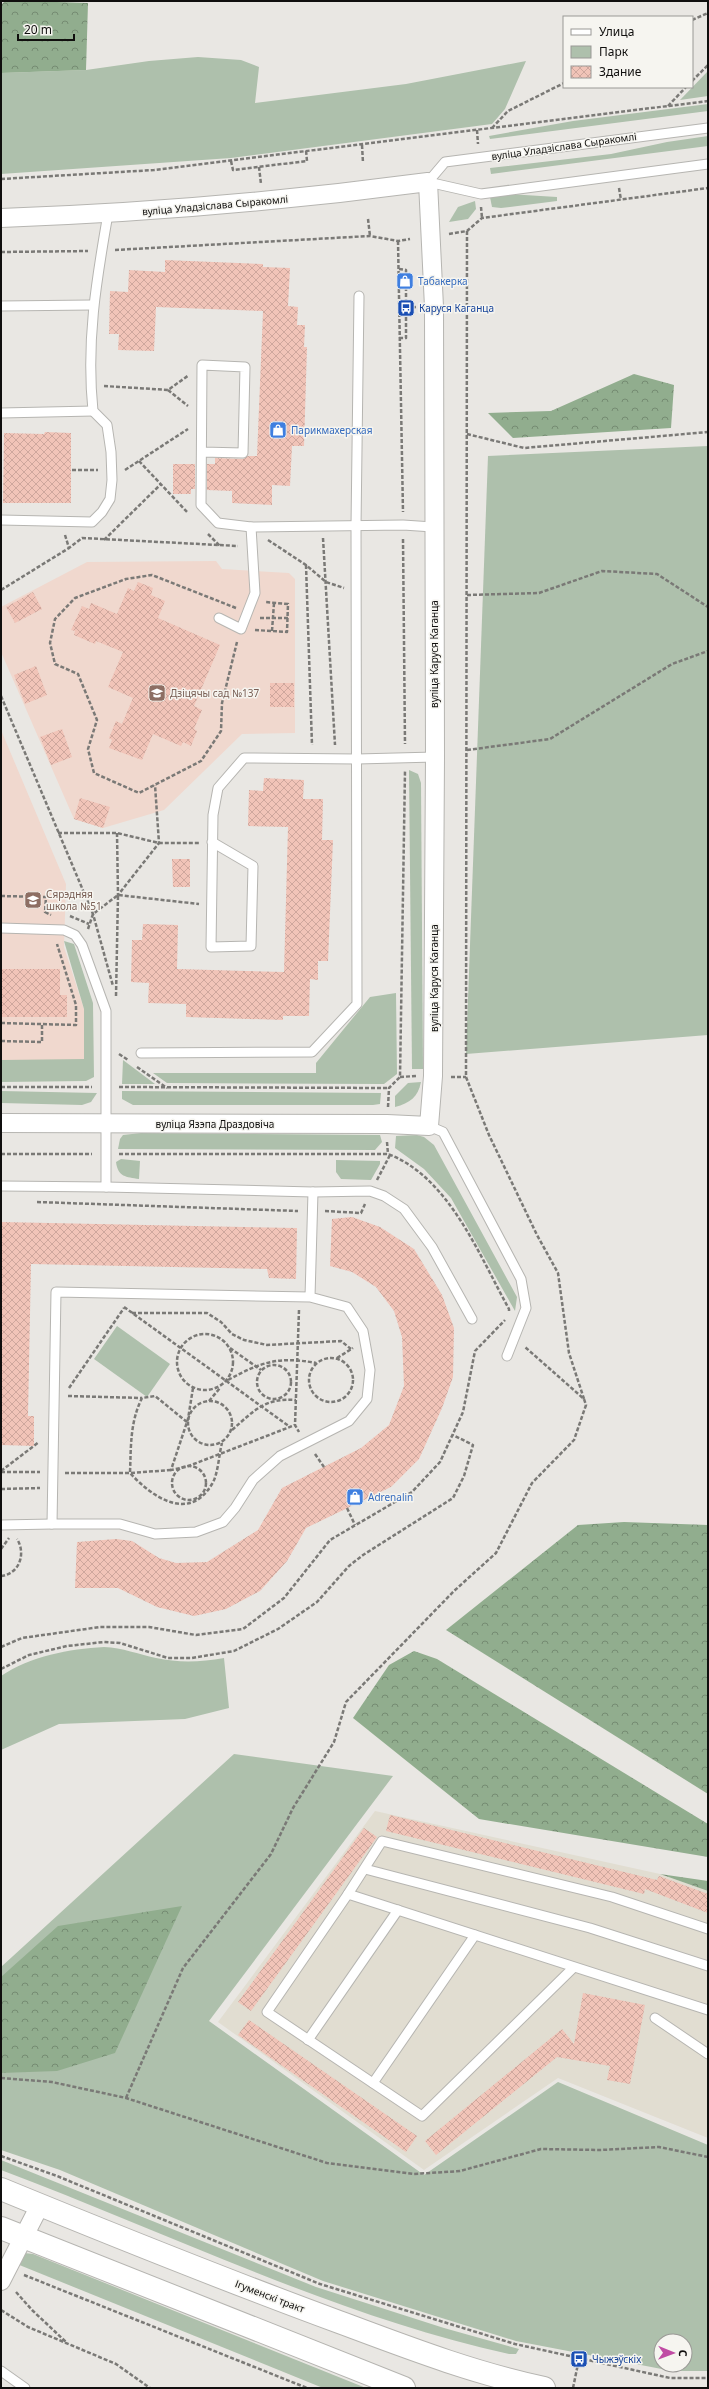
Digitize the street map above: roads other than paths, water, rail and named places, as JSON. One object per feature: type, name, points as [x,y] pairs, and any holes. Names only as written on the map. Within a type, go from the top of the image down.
[{"type":"main road","name":"Ігуменскі тракт","points":[[1,2189],[261,2294],[436,2358],[513,2382],[544,2388]]},
{"type":"main road","points":[[1,2228],[404,2388]]},
{"type":"street","name":"вуліца Уладзіслава Сыракомлі","points":[[1,218],[108,214],[264,201],[428,182]]},
{"type":"street","name":"вуліца Каруся Каганца","points":[[428,182],[434,284],[433,527],[435,757],[433,1076],[429,1126]]},
{"type":"street","name":"вуліца Язэпа Драздовіча","points":[[1,1123],[387,1124],[429,1126]]},
{"type":"street","points":[[6,2279],[23,2237],[40,2205]]},
{"type":"lane","name":"вуліца Уладзіслава Сыракомлі","points":[[708,128],[445,162],[428,182],[481,194],[708,164]]},
{"type":"lane","points":[[1,520],[92,522],[102,512],[110,499],[112,452],[107,425],[93,411],[90,386],[92,305],[108,214]]},
{"type":"lane","points":[[141,1053],[312,1052],[357,1004],[356,526],[359,296]]},
{"type":"lane","points":[[1,306],[92,305]]},
{"type":"lane","points":[[202,452],[243,453],[245,366],[202,365],[201,505],[218,523],[251,527],[403,525],[433,527]]},
{"type":"lane","points":[[1,413],[93,411]]},
{"type":"lane","points":[[219,618],[241,629],[255,593],[251,527]]},
{"type":"lane","points":[[212,842],[253,866],[251,946],[211,947],[212,842],[213,815],[218,788],[244,758],[336,758],[357,760],[435,757]]},
{"type":"lane","points":[[1,928],[64,930],[75,935],[82,945],[106,1012],[106,1187]]},
{"type":"lane","points":[[429,1126],[443,1132],[521,1279],[526,1308],[507,1356]]},
{"type":"lane","points":[[1,1186],[313,1192],[370,1191],[384,1196],[404,1209],[432,1247],[472,1319]]},
{"type":"lane","points":[[310,1298],[313,1192]]},
{"type":"lane","points":[[1,1525],[120,1524],[155,1534],[196,1532],[223,1522],[235,1508],[253,1480],[280,1456],[349,1421],[367,1399],[370,1370],[363,1331],[347,1307],[310,1298],[56,1292],[49,1472],[52,1524]]},
{"type":"lane","points":[[574,1967],[422,2116],[267,2012],[365,1869],[382,1841],[612,1897],[708,1929]]},
{"type":"lane","points":[[365,1869],[590,1928],[708,1966]]},
{"type":"lane","points":[[348,1894],[708,2010]]},
{"type":"lane","points":[[308,2040],[398,1910]]},
{"type":"lane","points":[[373,2084],[474,1935]]},
{"type":"lane","points":[[654,2018],[708,2054]]},
{"type":"lane","points":[[1,2372],[25,2388]]},
{"type":"place","name":"Табакерка","points":[[405,281]]},
{"type":"place","name":"Каруся Каганца","points":[[406,308]]},
{"type":"place","name":"Парикмахерская","points":[[278,430]]},
{"type":"place","name":"Дзіцячы сад №137","points":[[157,693]]},
{"type":"place","name":"Сярэдняя школа №51","points":[[33,900]]},
{"type":"place","name":"Adrenalin","points":[[355,1497]]},
{"type":"place","name":"Чыжэўскіх","points":[[579,2359]]}]
